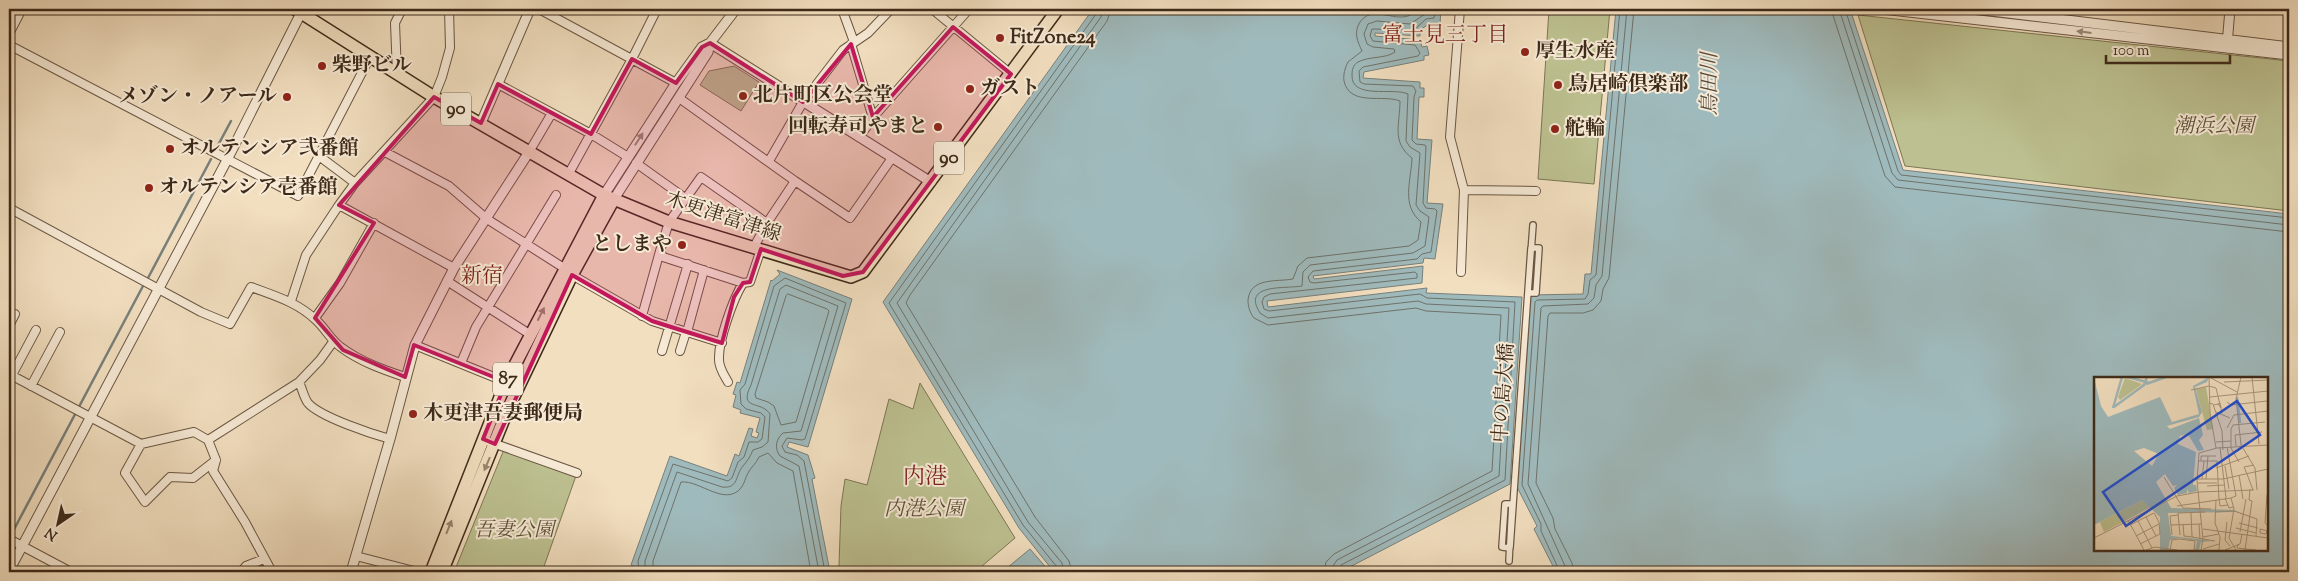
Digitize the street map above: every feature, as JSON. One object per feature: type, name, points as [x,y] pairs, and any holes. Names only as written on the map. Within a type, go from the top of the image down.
[{"type":"main road","name":"木更津富津線","points":[[300,10],[370,58],[434,97],[609,197],[669,222],[844,276],[856,276],[864,272],[1058,9]]},
{"type":"main road","name":"87","points":[[431,572],[506,382],[609,197]]},
{"type":"main road","name":"87","points":[[442,572],[508,409],[568,272]]},
{"type":"street","points":[[9,34],[22,9]]},
{"type":"street","points":[[397,74],[396,23],[402,9]]},
{"type":"street","points":[[291,301],[306,255],[339,205],[355,183],[434,97],[442,78],[450,48],[449,9]]},
{"type":"street","points":[[481,123],[530,9]]},
{"type":"street","points":[[539,9],[676,83]]},
{"type":"street","points":[[609,197],[636,163],[708,52],[710,43],[736,9]]},
{"type":"street","points":[[842,9],[873,118]]},
{"type":"street","points":[[768,161],[803,102],[842,50],[868,33],[891,9]]},
{"type":"street","points":[[932,9],[1011,74]]},
{"type":"street","points":[[858,137],[969,9]]},
{"type":"street","points":[[1460,9],[1450,136],[1464,190],[1461,272]]},
{"type":"street","points":[[1882,9],[2227,44],[2289,47]]},
{"type":"street","points":[[1975,9],[2227,44],[2289,55]]},
{"type":"street","points":[[2227,44],[2230,9]]},
{"type":"street","points":[[9,571],[228,160],[300,10]]},
{"type":"street","points":[[568,175],[632,59],[653,10]]},
{"type":"street","points":[[609,197],[628,157],[676,83],[702,47],[710,43]]},
{"type":"street","points":[[710,43],[931,182]]},
{"type":"street","points":[[9,45],[298,196],[370,58]]},
{"type":"street","points":[[498,84],[591,134],[628,157]]},
{"type":"street","points":[[679,98],[850,218],[892,158]]},
{"type":"street","points":[[351,572],[415,345],[454,268],[487,219],[552,113]]},
{"type":"street","points":[[385,152],[449,186],[487,219],[568,272],[642,316],[722,343]]},
{"type":"street","points":[[319,156],[355,183]]},
{"type":"street","points":[[636,163],[685,198]]},
{"type":"street","points":[[642,316],[669,222],[700,177],[766,223]]},
{"type":"street","points":[[660,251],[663,256],[743,283],[750,282],[757,248],[766,223],[795,181]]},
{"type":"street","points":[[1464,190],[1536,191]]},
{"type":"street","points":[[461,363],[476,328],[556,195]]},
{"type":"street","points":[[339,205],[454,268]]},
{"type":"street","points":[[9,208],[201,312],[230,324],[250,287],[291,301],[315,318],[334,342],[359,358],[406,377]]},
{"type":"street","points":[[315,318],[340,283],[374,223]]},
{"type":"street","name":"中の島大橋","points":[[1509,561],[1509,551],[1510,542],[1512,504],[1504,504],[1502,547],[1510,548],[1531,248],[1539,248],[1536,293],[1528,293],[1533,224]]},
{"type":"street","points":[[662,351],[688,264]]},
{"type":"street","points":[[680,351],[704,270]]},
{"type":"street","points":[[447,281],[531,335]]},
{"type":"street","points":[[728,382],[719,360],[734,297],[743,283]]},
{"type":"street","points":[[9,326],[15,314]]},
{"type":"street","points":[[36,330],[10,375],[141,444],[194,432],[208,440],[216,460],[213,471],[245,522],[272,572]]},
{"type":"street","points":[[31,386],[60,332]]},
{"type":"street","points":[[208,440],[299,382],[334,342]]},
{"type":"street","points":[[415,345],[506,382]]},
{"type":"street","points":[[299,382],[308,403],[330,417],[369,433],[390,439]]},
{"type":"street","points":[[483,439],[577,473]]},
{"type":"street","points":[[141,444],[125,472],[145,502],[170,477],[193,478],[216,460]]},
{"type":"street","points":[[9,539],[71,572]]},
{"type":"street","points":[[356,556],[418,572]]},
{"type":"street","points":[[241,572],[246,566],[264,559]]},
{"type":"highlighted area","points":[[953,27],[1011,74],[863,272],[843,276],[761,249],[750,282],[743,283],[734,297],[722,343],[652,321],[572,275],[495,444],[483,439],[506,382],[414,345],[405,377],[343,350],[315,318],[374,223],[339,205],[434,97],[481,123],[498,84],[591,134],[632,59],[676,83],[702,47],[710,43],[803,102],[851,44],[873,117]]},
{"type":"green space","points":[[1549,9],[1610,9],[1594,184],[1538,179]]},
{"type":"green space","name":"潮浜公園","points":[[1858,15],[2289,61],[2289,211],[1905,166]]},
{"type":"green space","points":[[734,66],[759,82],[741,111],[700,85],[709,71]]},
{"type":"green space","name":"内港公園","points":[[920,383],[1015,538],[975,572],[857,572],[839,566],[841,506],[845,479],[867,485],[889,399],[913,409]]},
{"type":"green space","name":"吾妻公園","points":[[505,447],[577,473],[542,572],[454,572]]},
{"type":"water","points":[[1093,9],[1441,9],[1440,24],[1429,24],[1420,30],[1420,36],[1375,33],[1375,36],[1420,40],[1422,47],[1427,46],[1429,55],[1424,56],[1424,60],[1364,72],[1363,78],[1420,82],[1420,88],[1424,88],[1424,97],[1419,97],[1417,139],[1432,140],[1427,203],[1443,204],[1435,259],[1424,258],[1423,263],[1313,276],[1314,279],[1423,266],[1422,283],[1267,301],[1268,307],[1427,288],[1426,293],[1522,297],[1510,484],[1340,572],[1054,572],[1019,528],[883,302]]},
{"type":"water","name":"鳥田川","points":[[1616,9],[1850,9],[1903,170],[2289,214],[2289,572],[1556,572],[1534,529],[1537,526],[1517,487],[1530,295],[1583,294],[1585,274],[1591,274]]},
{"type":"water","points":[[777,270],[852,299],[808,447],[789,442],[787,447],[808,455],[815,478],[812,479],[830,572],[633,572],[635,567],[631,565],[670,456],[727,476],[735,454],[739,456],[749,428],[753,429],[751,436],[757,438],[759,433],[756,432],[760,418],[740,413],[741,410],[733,407],[736,395],[733,394],[737,382],[740,383],[771,280],[780,274]]},
{"type":"water","points":[[1030,549],[1050,572],[1002,572]]},
{"type":"waterway","points":[[216,149],[231,121]]},
{"type":"waterway","points":[[148,278],[211,159]]},
{"type":"waterway","points":[[10,537],[143,286]]},
{"type":"place","name":"FitZone24","points":[[1000,38]]},
{"type":"place","name":"厚生水産","points":[[1525,52]]},
{"type":"place","name":"柴野ビル","points":[[322,66]]},
{"type":"place","name":"鳥居崎倶楽部","points":[[1558,85]]},
{"type":"place","name":"ガスト","points":[[970,89]]},
{"type":"place","name":"北片町区公会堂","points":[[743,96]]},
{"type":"place","name":"メゾン・ノアール","points":[[287,97]]},
{"type":"place","name":"回転寿司やまと","points":[[938,127]]},
{"type":"place","name":"舵輪","points":[[1555,129]]},
{"type":"place","name":"オルテンシア弐番館","points":[[170,149]]},
{"type":"place","name":"オルテンシア壱番館","points":[[149,188]]},
{"type":"place","name":"としまや","points":[[682,245]]},
{"type":"place","name":"木更津吾妻郵便局","points":[[413,414]]},
{"type":"district","name":"富士見三丁目","points":[[1445,36]]},
{"type":"district","name":"新宿","points":[[482,277]]},
{"type":"district","name":"内港","points":[[925,478]]}]
